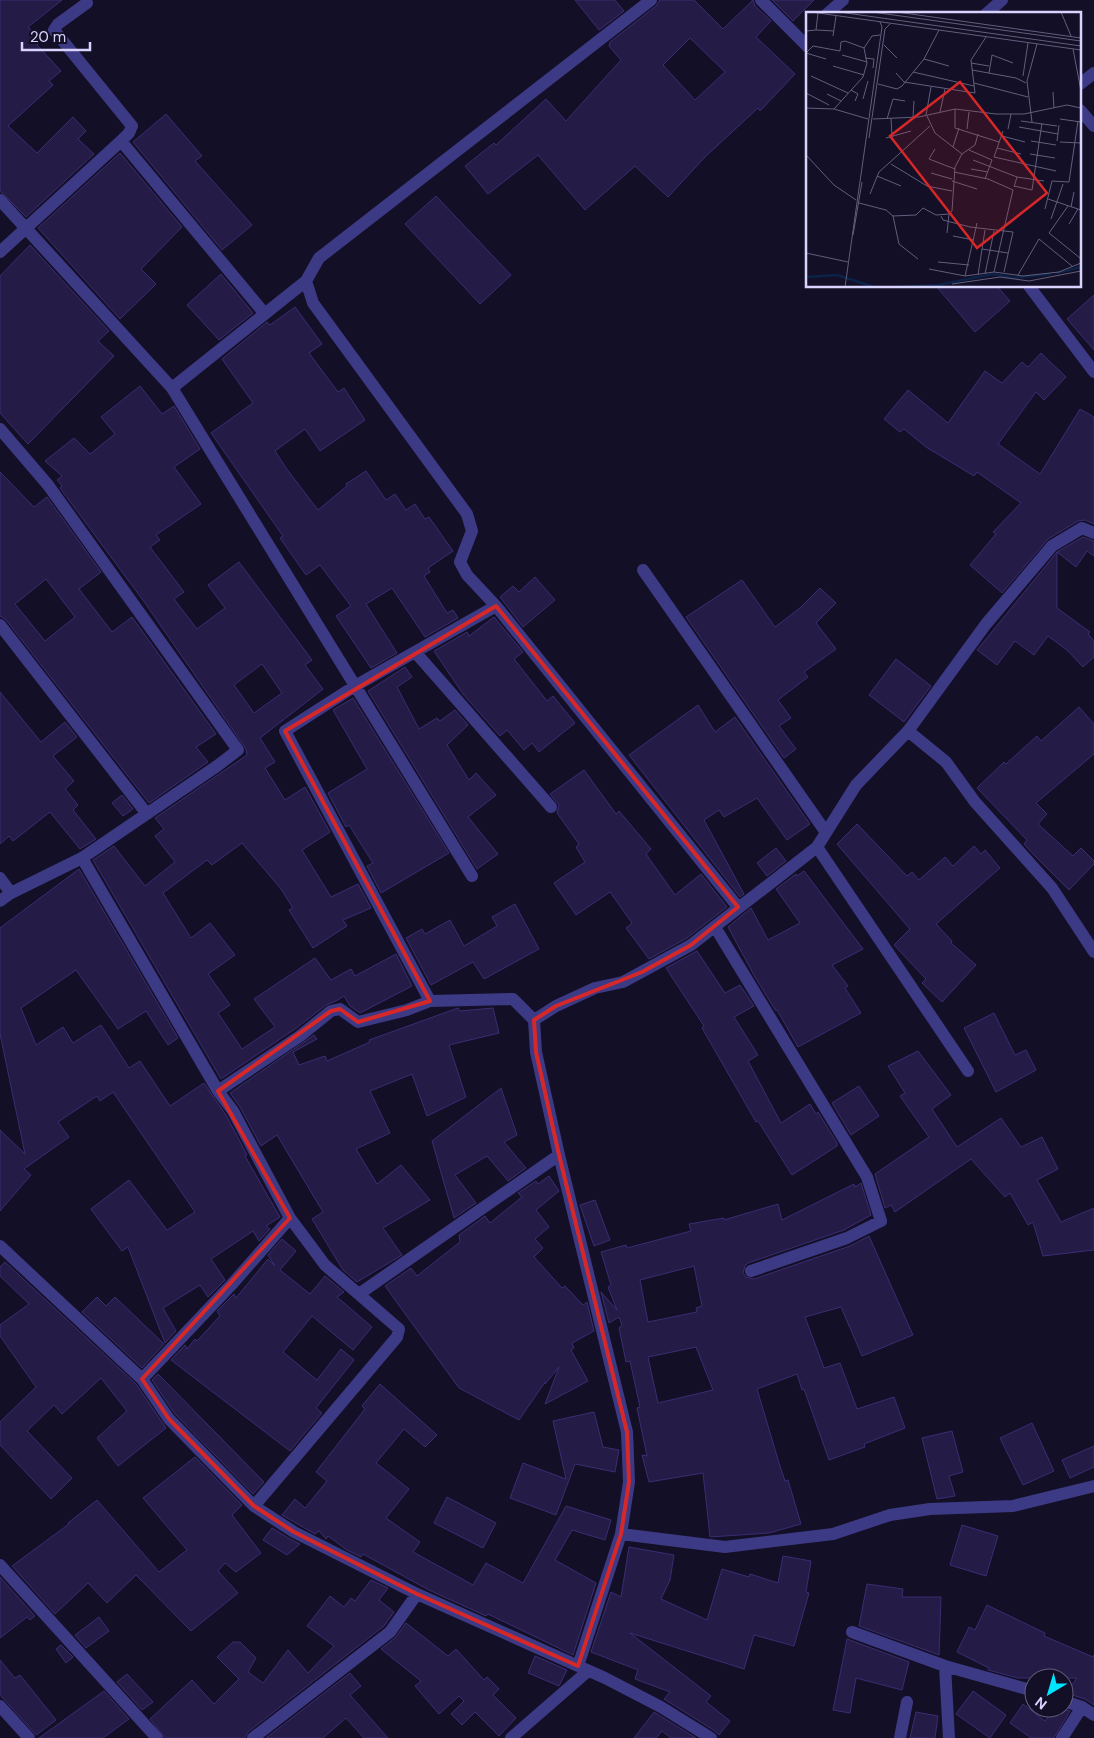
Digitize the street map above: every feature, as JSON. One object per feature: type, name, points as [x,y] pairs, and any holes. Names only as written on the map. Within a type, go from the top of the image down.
[{"type":"street","points":[[172,388],[306,281],[319,258],[651,0]]},
{"type":"street","points":[[761,0],[805,39]]},
{"type":"street","points":[[830,12],[843,0]]},
{"type":"street","points":[[988,12],[1002,0]]},
{"type":"street","points":[[0,252],[129,133],[132,126],[54,30],[58,24],[87,2]]},
{"type":"street","points":[[1082,82],[1094,73]]},
{"type":"street","points":[[1082,112],[1094,126]]},
{"type":"street","points":[[121,140],[265,314]]},
{"type":"street","points":[[0,200],[172,388],[472,876]]},
{"type":"street","points":[[306,281],[313,303],[467,514],[472,531],[460,562],[467,576],[496,606],[738,907]]},
{"type":"street","points":[[1031,288],[1094,372]]},
{"type":"street","points":[[0,429],[48,485],[238,750],[82,858],[11,892],[0,901]]},
{"type":"street","points":[[534,1020],[556,1006],[595,988],[623,982],[691,945],[817,847],[825,831],[856,785],[908,731],[986,624],[1052,546],[1082,528],[1094,533]]},
{"type":"street","points":[[642,570],[825,831]]},
{"type":"street","points":[[430,1001],[285,731],[355,686],[496,606]]},
{"type":"street","points":[[0,626],[147,814]]},
{"type":"street","points":[[416,652],[551,807]]},
{"type":"street","points":[[908,731],[946,762],[975,802],[1052,888],[1094,952]]},
{"type":"street","points":[[817,847],[968,1071]]},
{"type":"street","points":[[82,858],[218,1091],[233,1111],[290,1218],[325,1265],[398,1329],[397,1338],[254,1506]]},
{"type":"street","points":[[0,878],[11,892]]},
{"type":"street","points":[[715,927],[867,1177],[881,1221],[847,1238],[751,1272]]},
{"type":"street","points":[[218,1091],[300,1036],[331,1011],[340,1009],[358,1022],[406,1010],[430,1001],[513,999],[534,1020],[536,1052],[559,1155],[627,1432],[629,1482],[621,1534],[583,1668],[511,1738]]},
{"type":"street","points":[[359,1294],[559,1155]]},
{"type":"street","points":[[142,1379],[233,1283],[290,1218]]},
{"type":"street","points":[[0,1246],[142,1379],[169,1419],[254,1506],[294,1532],[416,1594],[583,1668],[661,1707],[711,1738]]},
{"type":"street","points":[[621,1534],[725,1547],[833,1534],[890,1515],[922,1510],[1013,1506],[1094,1486]]},
{"type":"street","points":[[0,1565],[157,1738]]},
{"type":"street","points":[[254,1738],[390,1632],[416,1594]]},
{"type":"street","points":[[852,1632],[945,1666],[1024,1688]]},
{"type":"street","points":[[945,1666],[949,1738]]},
{"type":"street","points":[[900,1738],[907,1702]]},
{"type":"street","points":[[1074,1704],[1094,1715]]},
{"type":"street","points":[[0,1706],[28,1738]]},
{"type":"street","points":[[1062,1738],[1082,1707]]},
{"type":"highlighted area","points":[[496,606],[738,907],[691,945],[642,972],[556,1006],[534,1020],[536,1052],[559,1155],[627,1432],[629,1482],[621,1534],[578,1666],[417,1594],[294,1532],[254,1506],[169,1419],[142,1379],[290,1218],[218,1091],[331,1011],[340,1009],[358,1022],[430,1001],[285,731]]},
{"type":"building","points":[[0,0],[62,0],[28,27],[42,41],[37,45],[61,71],[49,81],[53,85],[8,126],[37,153],[73,117],[86,131],[78,139],[94,154],[26,217],[0,191]]},
{"type":"building","points":[[575,0],[615,0],[624,11],[599,30]]},
{"type":"building","points":[[660,0],[694,0],[723,29],[753,0],[755,6],[771,21],[756,37],[795,74],[760,111],[758,108],[705,157],[668,197],[635,166],[585,210],[538,155],[488,194],[465,166],[494,143],[496,145],[546,99],[566,121],[621,60],[609,46],[610,42],[656,6]],"holes":[[[690,38],[725,72],[695,100],[663,65]]]},
{"type":"building","points":[[772,0],[814,0],[793,21]]},
{"type":"building","points":[[166,114],[202,156],[195,161],[252,225],[222,250],[133,142]]},
{"type":"building","points":[[120,153],[182,227],[141,269],[156,284],[120,319],[38,228]]},
{"type":"building","points":[[436,196],[511,275],[480,304],[405,224]]},
{"type":"building","points":[[30,245],[109,331],[98,341],[114,356],[28,444],[0,413],[0,276]]},
{"type":"building","points":[[221,274],[253,313],[219,340],[187,305]]},
{"type":"building","points":[[938,288],[999,288],[1010,301],[975,332]]},
{"type":"building","points":[[1094,295],[1094,350],[1067,319]]},
{"type":"building","points":[[295,307],[322,344],[309,353],[338,392],[344,388],[365,420],[320,451],[305,429],[275,451],[286,468],[318,510],[347,486],[346,484],[366,471],[386,500],[395,494],[406,510],[415,504],[425,519],[429,517],[453,551],[428,568],[430,572],[424,576],[447,613],[453,610],[458,618],[425,637],[392,588],[366,604],[397,653],[371,668],[336,616],[351,606],[320,565],[306,575],[280,538],[283,536],[211,433],[253,403],[222,359],[267,322],[270,325]]},
{"type":"building","points":[[1041,353],[1066,377],[1044,400],[1036,392],[998,444],[1040,474],[1080,409],[1094,417],[1094,524],[1085,520],[1078,521],[1048,539],[1002,593],[970,565],[996,534],[993,532],[1021,503],[977,472],[974,476],[926,447],[904,429],[900,432],[884,419],[908,390],[948,423],[985,371],[1002,383],[1022,362],[1028,367]]},
{"type":"building","points":[[140,386],[162,414],[174,406],[200,449],[174,467],[201,504],[156,535],[160,540],[150,547],[184,592],[174,599],[197,629],[225,608],[208,585],[239,562],[312,660],[305,665],[323,689],[260,738],[275,762],[265,768],[285,800],[305,787],[330,832],[302,850],[331,897],[358,884],[371,908],[343,920],[347,926],[313,948],[289,910],[293,908],[281,889],[242,843],[212,865],[207,860],[163,893],[191,938],[210,923],[235,955],[208,974],[230,1005],[218,1013],[242,1049],[275,1027],[254,999],[315,958],[331,980],[351,969],[355,976],[396,954],[412,986],[360,1013],[350,1006],[344,996],[326,1005],[295,1029],[221,1079],[93,860],[114,846],[145,886],[175,862],[155,836],[164,829],[155,818],[247,755],[246,749],[145,603],[60,488],[62,486],[57,480],[62,476],[45,461],[74,438],[90,454],[115,434],[101,417]],"holes":[[[262,664],[282,693],[254,713],[234,685]]]},
{"type":"building","points":[[0,472],[34,507],[47,497],[101,572],[79,589],[112,632],[132,617],[216,734],[196,747],[208,762],[149,803],[6,620],[0,616]],"holes":[[[46,579],[75,617],[45,641],[15,604]]]},
{"type":"building","points":[[1083,537],[1094,541],[1094,556],[1087,551],[1076,567],[1057,552]]},
{"type":"building","points":[[1057,552],[1057,608],[1090,632],[1088,634],[1094,641],[1094,657],[1083,667],[1067,650],[1048,636],[1034,655],[1015,641],[997,665],[977,650]]},
{"type":"building","points":[[535,577],[555,600],[523,627],[500,597],[513,586],[519,592]]},
{"type":"building","points":[[742,580],[775,627],[800,608],[820,588],[836,603],[816,623],[836,649],[804,672],[808,677],[778,700],[791,718],[779,726],[796,749],[784,758],[686,617]]},
{"type":"building","points":[[494,617],[523,652],[514,659],[547,701],[553,696],[575,723],[539,752],[532,743],[524,750],[507,730],[500,736],[463,694],[434,651],[467,632],[469,636]]},
{"type":"building","points":[[896,659],[931,686],[904,722],[869,695]]},
{"type":"building","points":[[405,667],[412,677],[397,687],[419,729],[437,718],[440,721],[455,710],[468,725],[447,745],[469,780],[476,773],[496,795],[468,817],[498,854],[477,869],[368,691]]},
{"type":"building","points":[[0,692],[41,742],[65,722],[77,737],[53,756],[74,781],[65,789],[78,805],[73,810],[96,839],[80,849],[50,812],[13,841],[9,836],[0,844]]},
{"type":"building","points":[[353,698],[449,853],[381,893],[367,866],[373,863],[349,825],[346,827],[328,793],[367,769],[333,710]]},
{"type":"building","points":[[698,705],[715,732],[735,717],[810,824],[787,840],[757,798],[724,817],[719,810],[704,820],[744,894],[740,897],[629,755]]},
{"type":"building","points":[[1079,707],[1094,724],[1094,754],[1036,803],[1047,814],[1038,824],[1073,856],[1081,848],[1094,861],[1094,864],[1069,890],[1024,844],[1027,840],[977,788],[1004,762],[1006,764],[1037,736],[1041,741]]},
{"type":"building","points":[[584,770],[616,814],[619,811],[651,849],[646,854],[675,895],[701,874],[727,907],[687,938],[649,959],[626,928],[632,923],[610,892],[576,915],[554,883],[585,862],[576,847],[579,844],[557,813],[559,805],[550,794]]},
{"type":"building","points":[[122,795],[133,809],[123,816],[112,803]]},
{"type":"building","points":[[857,824],[907,876],[912,872],[919,880],[945,857],[953,866],[974,846],[981,854],[985,850],[1000,868],[936,924],[952,941],[951,943],[976,965],[942,1002],[922,983],[926,979],[894,945],[910,929],[837,844]]},
{"type":"building","points":[[776,848],[786,861],[767,876],[757,863]]},
{"type":"building","points":[[79,869],[178,1038],[168,1045],[146,1011],[118,1029],[76,970],[21,1008],[36,1045],[63,1027],[73,1043],[101,1025],[129,1068],[140,1061],[170,1106],[204,1083],[226,1115],[247,1155],[245,1156],[280,1217],[266,1226],[270,1229],[259,1241],[253,1231],[211,1259],[225,1280],[208,1297],[200,1285],[163,1308],[176,1331],[165,1343],[128,1247],[122,1251],[91,1209],[129,1180],[167,1230],[195,1212],[113,1092],[100,1101],[97,1096],[58,1122],[69,1137],[24,1169],[31,1175],[0,1211],[0,1130],[25,1154],[0,1034],[0,928]]},
{"type":"building","points":[[804,871],[863,949],[832,965],[848,986],[845,988],[861,1013],[798,1047],[755,977],[728,927],[751,908],[768,940],[800,923],[776,889],[796,874],[797,876]]},
{"type":"building","points":[[515,904],[539,949],[484,979],[473,962],[431,985],[406,938],[422,929],[425,934],[450,920],[464,946],[497,926],[492,917]]},
{"type":"building","points":[[697,951],[725,993],[740,985],[754,1006],[734,1017],[758,1055],[748,1061],[781,1123],[810,1104],[816,1114],[818,1112],[837,1143],[837,1146],[792,1175],[758,1121],[756,1122],[702,1028],[704,1026],[666,968]]},
{"type":"building","points":[[458,1008],[460,1011],[493,1008],[499,1033],[449,1045],[466,1097],[427,1116],[412,1074],[370,1091],[390,1133],[356,1149],[377,1184],[401,1165],[430,1200],[383,1228],[402,1255],[357,1282],[343,1270],[312,1219],[323,1212],[277,1135],[261,1146],[240,1107],[230,1093],[314,1035],[317,1039],[293,1052],[299,1065],[325,1056],[327,1061],[370,1042],[369,1040]]},
{"type":"building","points":[[994,1013],[1015,1055],[1026,1050],[1036,1070],[996,1092],[964,1028]]},
{"type":"building","points":[[918,1051],[951,1095],[932,1109],[957,1147],[1001,1118],[1021,1147],[1042,1137],[1058,1169],[1037,1180],[1061,1222],[1094,1208],[1094,1250],[1043,1256],[1033,1222],[1028,1225],[1010,1193],[1005,1197],[971,1159],[895,1212],[891,1205],[885,1208],[875,1174],[929,1137],[900,1096],[905,1093],[888,1066]]},
{"type":"building","points":[[859,1086],[879,1116],[851,1135],[832,1103]]},
{"type":"building","points":[[501,1088],[517,1135],[504,1142],[526,1168],[508,1181],[487,1156],[455,1175],[476,1203],[454,1218],[432,1141]]},
{"type":"building","points":[[549,1176],[559,1191],[536,1210],[549,1227],[535,1239],[543,1248],[534,1257],[562,1288],[565,1286],[583,1305],[587,1302],[594,1331],[572,1343],[574,1348],[571,1350],[588,1381],[545,1404],[559,1367],[545,1384],[545,1382],[519,1420],[459,1388],[385,1286],[411,1268],[417,1276],[460,1242],[459,1235],[485,1216],[490,1223],[522,1197],[518,1193],[536,1181],[538,1184]]},
{"type":"building","points":[[861,1183],[871,1215],[844,1230],[748,1263],[743,1273],[746,1277],[754,1279],[850,1246],[869,1236],[913,1335],[862,1356],[841,1307],[805,1317],[824,1368],[840,1363],[857,1409],[894,1397],[905,1428],[864,1444],[865,1447],[829,1460],[797,1374],[757,1389],[779,1463],[785,1481],[788,1480],[801,1524],[769,1533],[710,1537],[703,1473],[649,1482],[642,1455],[647,1456],[637,1408],[640,1407],[630,1361],[626,1362],[619,1328],[622,1325],[619,1317],[609,1323],[601,1292],[617,1310],[608,1287],[611,1285],[601,1252],[626,1245],[627,1248],[691,1231],[689,1224],[724,1218],[724,1220],[778,1204],[782,1220],[854,1184],[855,1187]],"holes":[[[694,1266],[702,1306],[696,1308],[697,1312],[648,1322],[640,1280]],[[696,1347],[713,1390],[658,1403],[648,1357]]]},
{"type":"building","points":[[595,1200],[610,1240],[594,1246],[580,1205]]},
{"type":"building","points":[[282,1239],[296,1251],[280,1270],[310,1294],[325,1276],[344,1292],[337,1297],[372,1327],[353,1350],[312,1316],[283,1352],[317,1380],[341,1349],[354,1360],[316,1408],[322,1413],[290,1451],[171,1360],[185,1345],[187,1349],[195,1339],[197,1341],[220,1316],[217,1311],[234,1294],[236,1298],[268,1259],[275,1266],[268,1255]]},
{"type":"building","points":[[5,1262],[136,1384],[166,1428],[118,1466],[97,1438],[127,1411],[101,1378],[62,1414],[54,1405],[27,1431],[72,1478],[51,1499],[0,1445],[0,1422],[36,1387],[0,1336],[0,1325],[29,1304],[0,1276],[0,1267]]},
{"type":"building","points":[[97,1297],[106,1306],[115,1297],[164,1344],[142,1368],[82,1312]]},
{"type":"building","points":[[158,1374],[264,1482],[253,1494],[175,1414],[152,1380]]},
{"type":"building","points":[[380,1384],[437,1435],[425,1447],[404,1429],[376,1463],[409,1489],[386,1518],[420,1542],[413,1552],[473,1585],[486,1563],[523,1583],[566,1506],[611,1520],[605,1540],[572,1530],[555,1560],[596,1583],[573,1655],[488,1614],[486,1616],[429,1590],[363,1554],[361,1557],[347,1550],[328,1536],[326,1539],[319,1531],[315,1534],[282,1515],[295,1499],[305,1508],[327,1481],[316,1472],[365,1409],[362,1406]]},
{"type":"building","points":[[594,1412],[603,1447],[619,1450],[615,1472],[575,1464],[556,1515],[510,1498],[523,1463],[566,1479],[553,1421]]},
{"type":"building","points":[[1032,1423],[1054,1471],[1023,1485],[1000,1438]]},
{"type":"building","points":[[952,1431],[963,1472],[949,1476],[955,1496],[937,1499],[922,1438]]},
{"type":"building","points":[[1094,1446],[1094,1467],[1070,1478],[1062,1460]]},
{"type":"building","points":[[195,1457],[242,1505],[232,1515],[261,1553],[236,1572],[225,1563],[218,1571],[238,1593],[191,1631],[136,1575],[107,1603],[88,1583],[55,1614],[12,1566],[69,1524],[97,1500],[159,1572],[187,1550],[143,1498]]},
{"type":"building","points":[[447,1497],[496,1523],[483,1548],[434,1523]]},
{"type":"building","points":[[962,1525],[998,1536],[986,1576],[950,1565]]},
{"type":"building","points":[[272,1528],[300,1544],[287,1555],[263,1540]]},
{"type":"building","points":[[629,1547],[674,1555],[670,1580],[661,1599],[707,1620],[722,1569],[749,1577],[750,1574],[778,1583],[783,1556],[811,1561],[806,1592],[809,1593],[794,1646],[754,1635],[744,1669],[630,1633],[711,1696],[706,1702],[730,1721],[719,1735],[664,1699],[670,1692],[635,1679],[638,1670],[591,1652],[611,1592],[621,1597]]},
{"type":"building","points":[[0,1577],[35,1616],[30,1620],[27,1617],[0,1638]]},
{"type":"building","points":[[371,1580],[388,1588],[379,1600],[394,1612],[384,1626],[248,1732],[245,1738],[165,1738],[150,1719],[192,1680],[214,1704],[239,1679],[217,1657],[233,1642],[240,1642],[256,1658],[248,1672],[263,1683],[288,1650],[308,1673],[334,1646],[307,1626],[330,1596],[344,1607],[351,1598],[355,1601]]},
{"type":"building","points":[[867,1584],[903,1589],[902,1597],[941,1597],[939,1655],[859,1626]]},
{"type":"building","points":[[987,1605],[1045,1633],[1044,1636],[1093,1657],[1094,1655],[1094,1705],[1085,1699],[1074,1696],[1074,1682],[1077,1678],[1074,1678],[1074,1668],[1024,1668],[1024,1678],[1018,1678],[988,1670],[989,1668],[957,1652],[969,1627],[975,1630]]},
{"type":"building","points":[[99,1617],[109,1631],[86,1648],[75,1635]]},
{"type":"building","points":[[406,1623],[448,1656],[456,1649],[484,1680],[487,1677],[499,1689],[493,1695],[516,1718],[499,1736],[475,1712],[462,1725],[451,1714],[464,1701],[459,1696],[439,1714],[415,1686],[421,1681],[381,1649],[395,1638]]},
{"type":"building","points":[[847,1639],[909,1662],[902,1690],[856,1678],[850,1713],[833,1710]]},
{"type":"building","points":[[61,1645],[73,1657],[66,1663],[56,1649]]},
{"type":"building","points":[[535,1656],[567,1670],[559,1686],[528,1673]]},
{"type":"building","points":[[0,1660],[15,1678],[20,1675],[56,1720],[36,1735],[0,1695]]},
{"type":"building","points":[[350,1673],[361,1686],[350,1695],[388,1738],[364,1738],[346,1718],[323,1738],[266,1738]]},
{"type":"building","points":[[127,1674],[153,1702],[142,1710],[117,1682]]},
{"type":"building","points":[[104,1691],[129,1719],[103,1738],[39,1738]]},
{"type":"building","points":[[973,1691],[1006,1715],[990,1738],[956,1714]]},
{"type":"building","points":[[1023,1704],[1024,1718],[1041,1718],[1045,1721],[1047,1718],[1066,1718],[1054,1738],[1031,1738],[1010,1723]]},
{"type":"building","points":[[654,1712],[696,1738],[671,1738],[662,1731],[656,1738],[634,1738]]},
{"type":"building","points":[[916,1712],[938,1716],[935,1738],[910,1738]]}]
